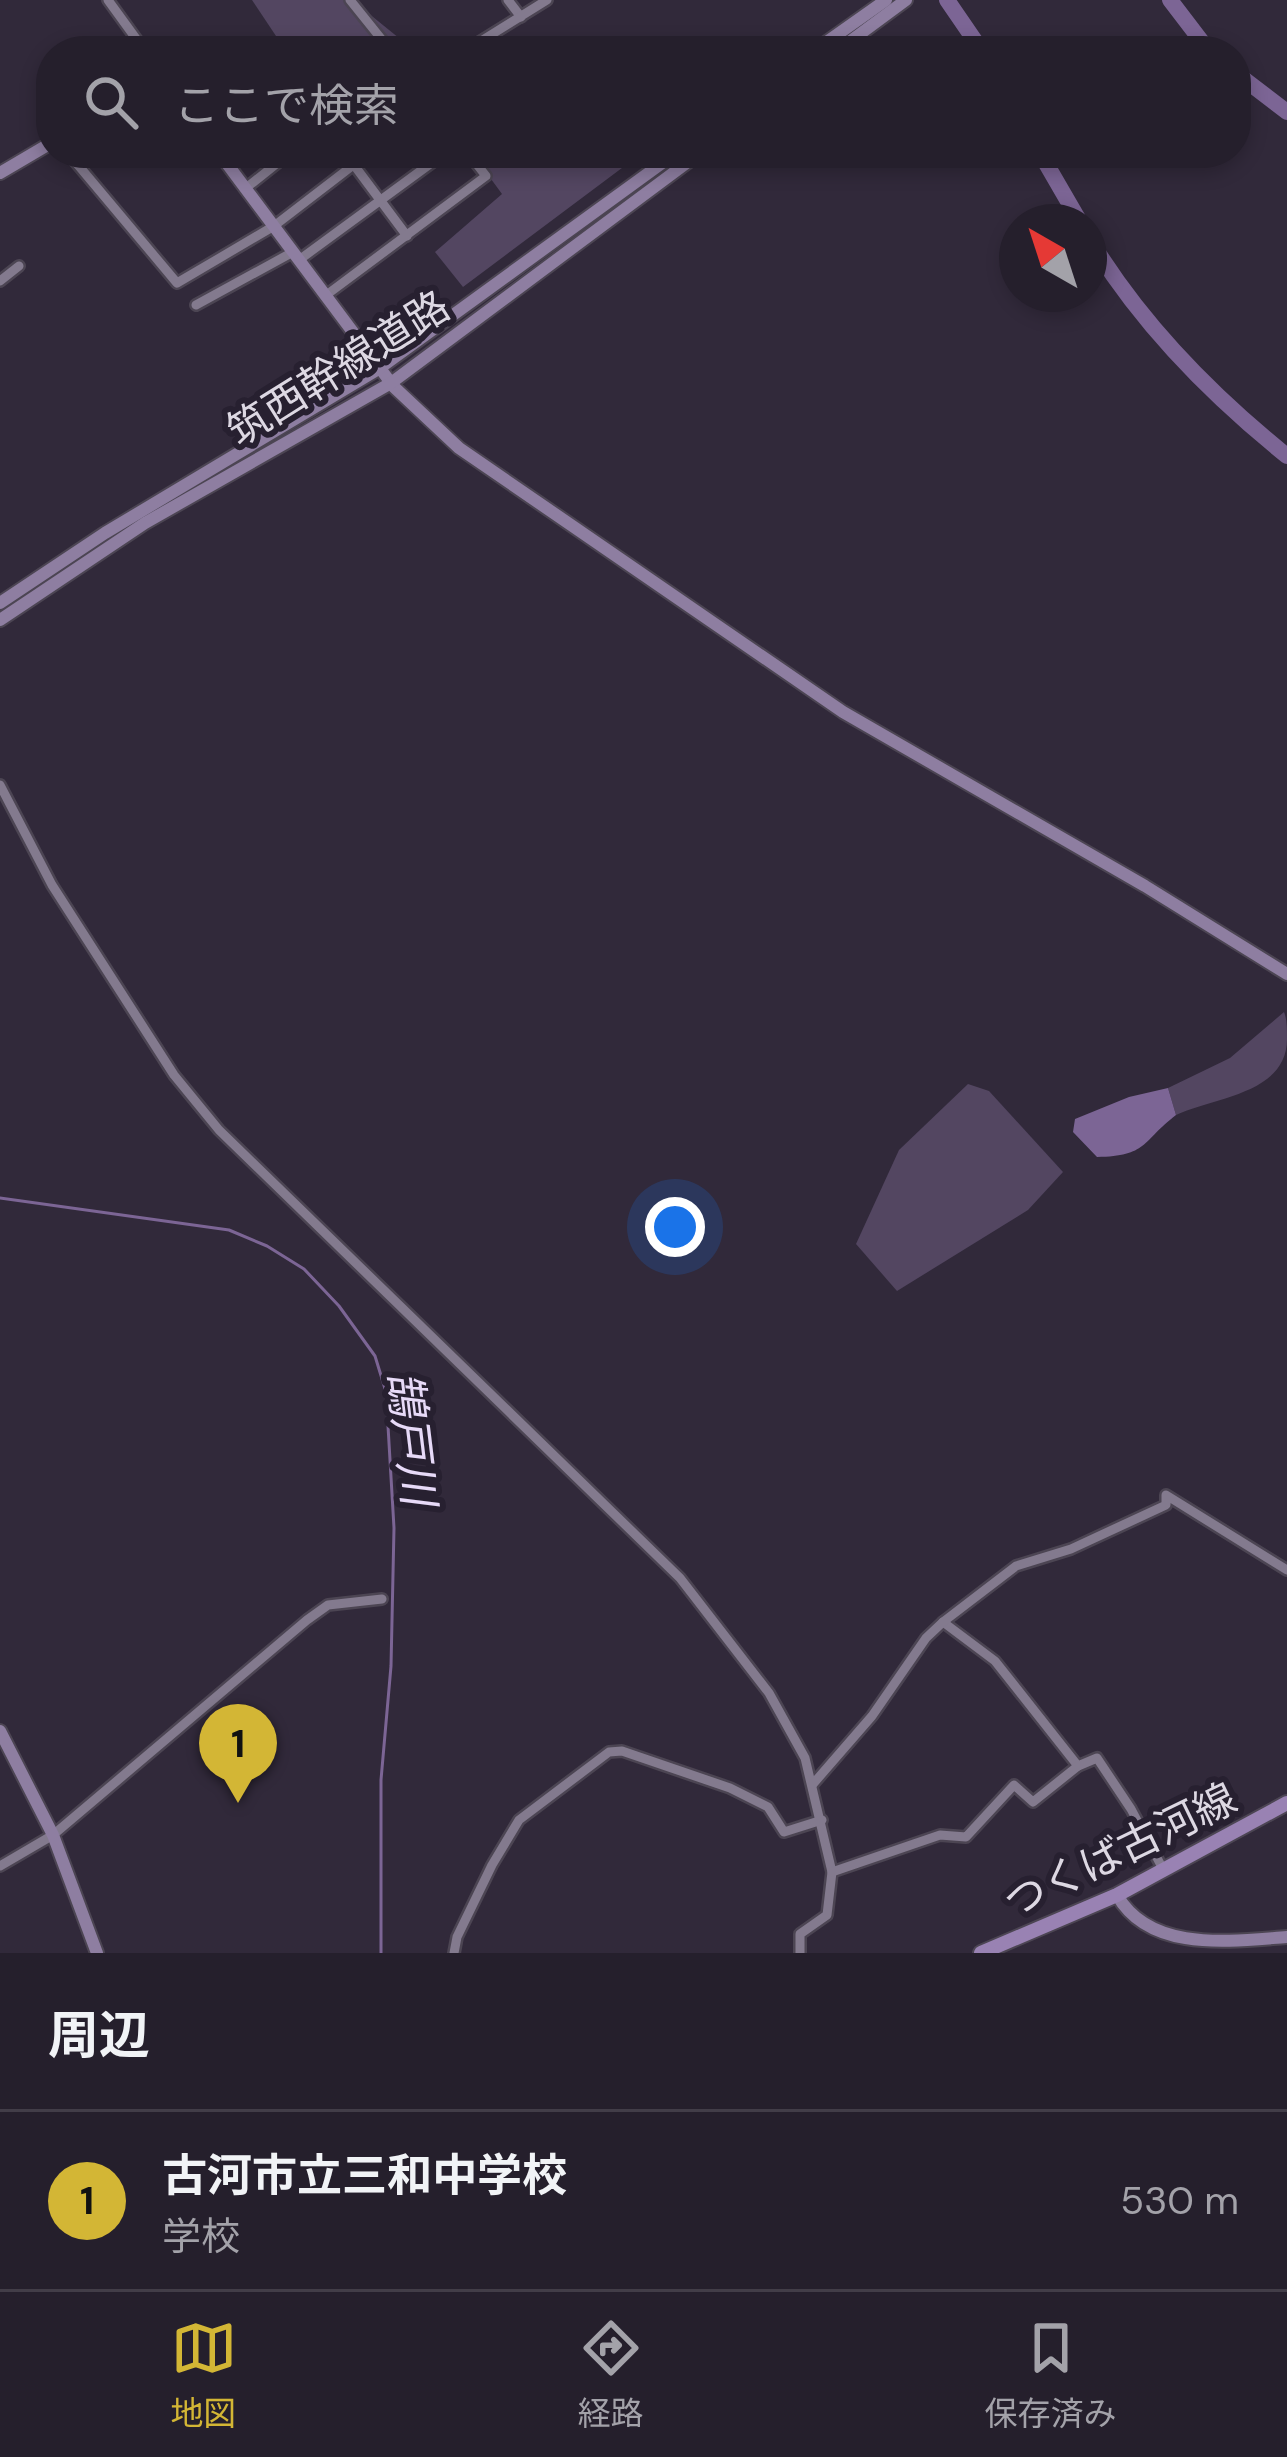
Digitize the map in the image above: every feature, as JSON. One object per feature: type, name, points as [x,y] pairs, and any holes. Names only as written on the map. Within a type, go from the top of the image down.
[{"type":"main road","name":"つくば古河線","points":[[981,1953],[1118,1895],[1287,1803]]},
{"type":"street","points":[[108,0],[134,36]]},
{"type":"street","points":[[350,0],[379,36]]},
{"type":"street","points":[[508,0],[521,17]]},
{"type":"street","points":[[490,36],[547,0]]},
{"type":"street","points":[[835,36],[886,0]]},
{"type":"street","points":[[857,36],[906,0]]},
{"type":"street","points":[[1,170],[36,151]]},
{"type":"street","points":[[81,168],[177,283],[274,226],[349,168]]},
{"type":"street","points":[[231,168],[391,382],[459,448],[792,679],[1287,974]]},
{"type":"street","points":[[246,188],[271,168]]},
{"type":"street","points":[[357,168],[407,236]]},
{"type":"street","points":[[196,305],[296,256],[424,168]]},
{"type":"street","points":[[325,296],[486,176],[480,168]]},
{"type":"street","name":"筑西幹線道路","points":[[0,603],[105,533],[380,368],[655,168]]},
{"type":"street","name":"筑西幹線道路","points":[[0,620],[145,523],[391,382],[680,168]]},
{"type":"street","points":[[0,281],[19,266]]},
{"type":"street","points":[[0,785],[52,885],[187,1093],[260,1172],[680,1578],[787,1720],[813,1784],[832,1872],[830,1909],[818,1924],[800,1934],[800,1953]]},
{"type":"street","points":[[813,1784],[872,1716],[926,1638],[944,1622],[1016,1566],[1071,1549],[1166,1505],[1166,1495],[1287,1570]]},
{"type":"street","points":[[0,1866],[53,1835],[328,1605],[382,1599]]},
{"type":"street","points":[[944,1622],[995,1661],[1078,1766]]},
{"type":"street","points":[[0,1731],[53,1835],[97,1953]]},
{"type":"street","points":[[454,1953],[492,1864],[520,1820],[609,1752],[622,1751],[730,1788],[768,1807],[784,1832],[822,1820]]},
{"type":"street","points":[[832,1872],[940,1835],[966,1837],[1014,1785],[1034,1802],[1078,1766],[1097,1758],[1164,1871]]},
{"type":"street","points":[[1118,1895],[1137,1920],[1173,1935],[1205,1940],[1287,1937]]},
{"type":"shaded area","points":[[252,0],[352,0],[396,36],[276,36]]},
{"type":"shaded area","points":[[483,168],[622,168],[463,287],[435,252],[502,194]]},
{"type":"shaded area","points":[[1284,1012],[1287,1039],[1275,1072],[1246,1091],[1176,1115],[1168,1088],[1230,1058]]},
{"type":"shaded area","points":[[968,1084],[989,1091],[1063,1172],[1028,1210],[897,1291],[856,1244],[899,1150]]},
{"type":"shaded area","points":[[1168,1088],[1176,1115],[1135,1150],[1097,1157],[1073,1132],[1075,1119],[1129,1097]]},
{"type":"waterway","points":[[947,0],[972,36]]},
{"type":"waterway","points":[[1170,0],[1198,36]]},
{"type":"waterway","points":[[1251,84],[1287,112]]},
{"type":"waterway","points":[[1049,168],[1070,204]]},
{"type":"waterway","points":[[1107,266],[1178,356],[1287,456]]},
{"type":"waterway","name":"鵠戸川","points":[[0,1198],[229,1230],[267,1246],[304,1269],[339,1306],[375,1356],[386,1392],[394,1528],[391,1666],[381,1780],[381,1953]]},
{"type":"place","name":"古河市立三和中学校","points":[[238,1803]]}]
